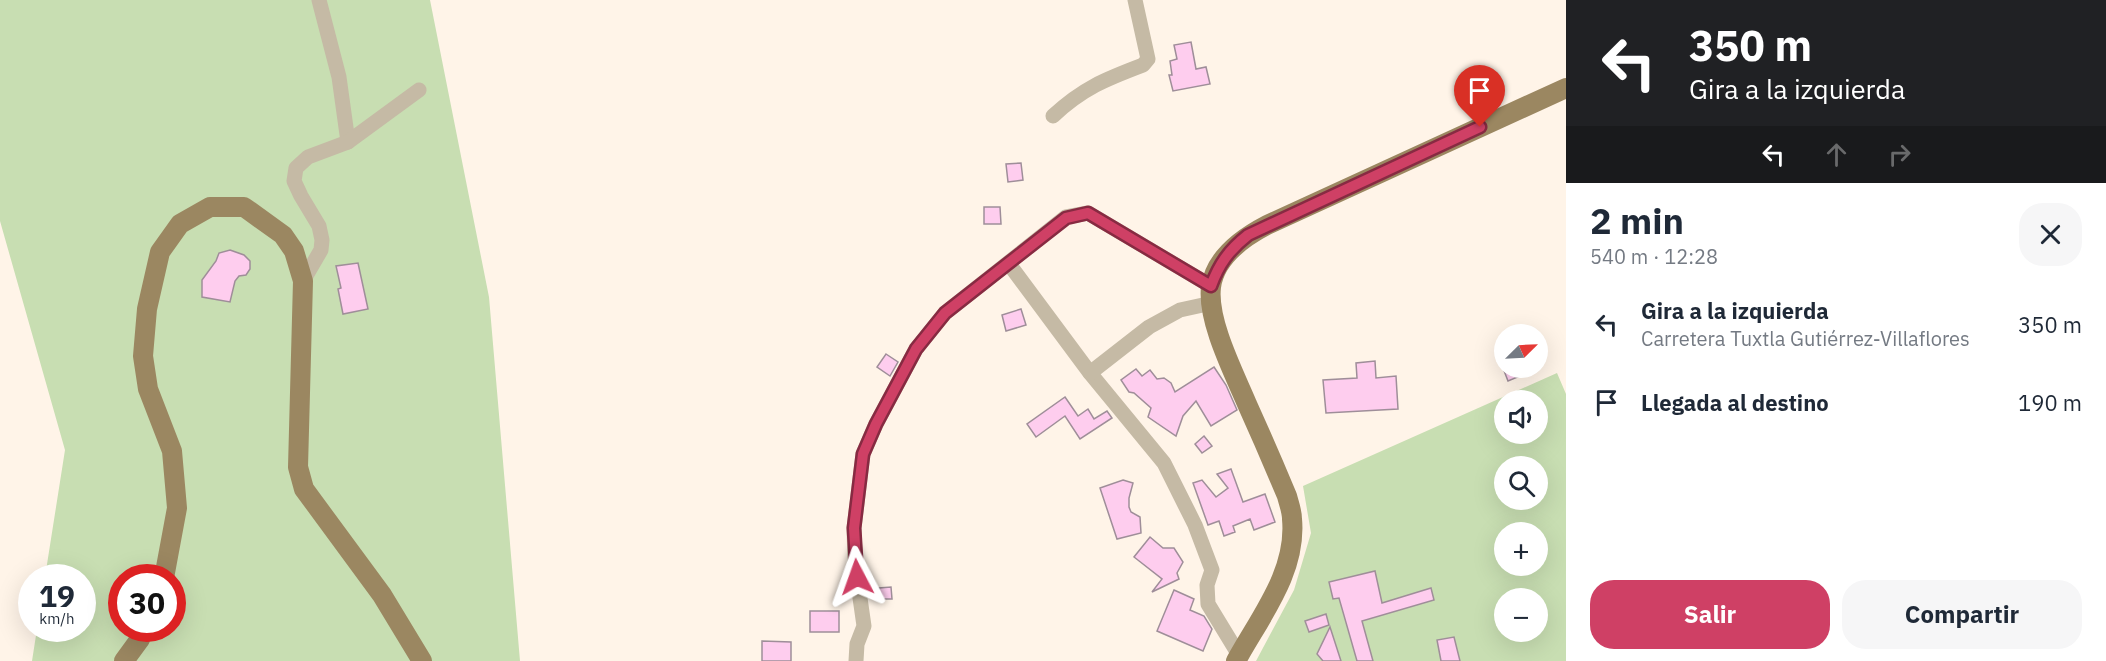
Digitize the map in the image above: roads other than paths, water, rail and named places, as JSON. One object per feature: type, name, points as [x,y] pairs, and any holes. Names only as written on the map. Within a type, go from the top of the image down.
[{"type":"main road","points":[[1238,658],[1286,570],[1292,538],[1292,518],[1287,496],[1224,349],[1214,318],[1212,295],[1217,271],[1230,249],[1248,235],[1566,88]]},
{"type":"main road","points":[[167,564],[177,508],[172,451],[148,389],[143,356],[147,309],[160,252],[180,224],[210,207],[244,207],[283,234],[294,251],[303,280],[298,467],[304,489],[382,595],[422,661]]},
{"type":"main road","points":[[124,661],[138,642]]},
{"type":"street","points":[[320,0],[339,77],[348,142]]},
{"type":"street","points":[[1053,116],[1072,98],[1091,86],[1143,65],[1148,59],[1135,0]]},
{"type":"street","points":[[303,280],[321,250],[322,240],[320,226],[294,181],[296,168],[308,157],[348,142],[418,90]]},
{"type":"street","points":[[856,661],[857,644],[864,626],[855,563],[854,528],[863,454],[876,424],[916,349],[945,313],[1066,218],[1088,213],[1212,295]]},
{"type":"street","points":[[1009,264],[1090,374],[1164,463],[1195,525],[1212,570],[1207,585],[1208,604],[1238,658]]},
{"type":"street","points":[[1090,374],[1149,327],[1212,295]]}]
